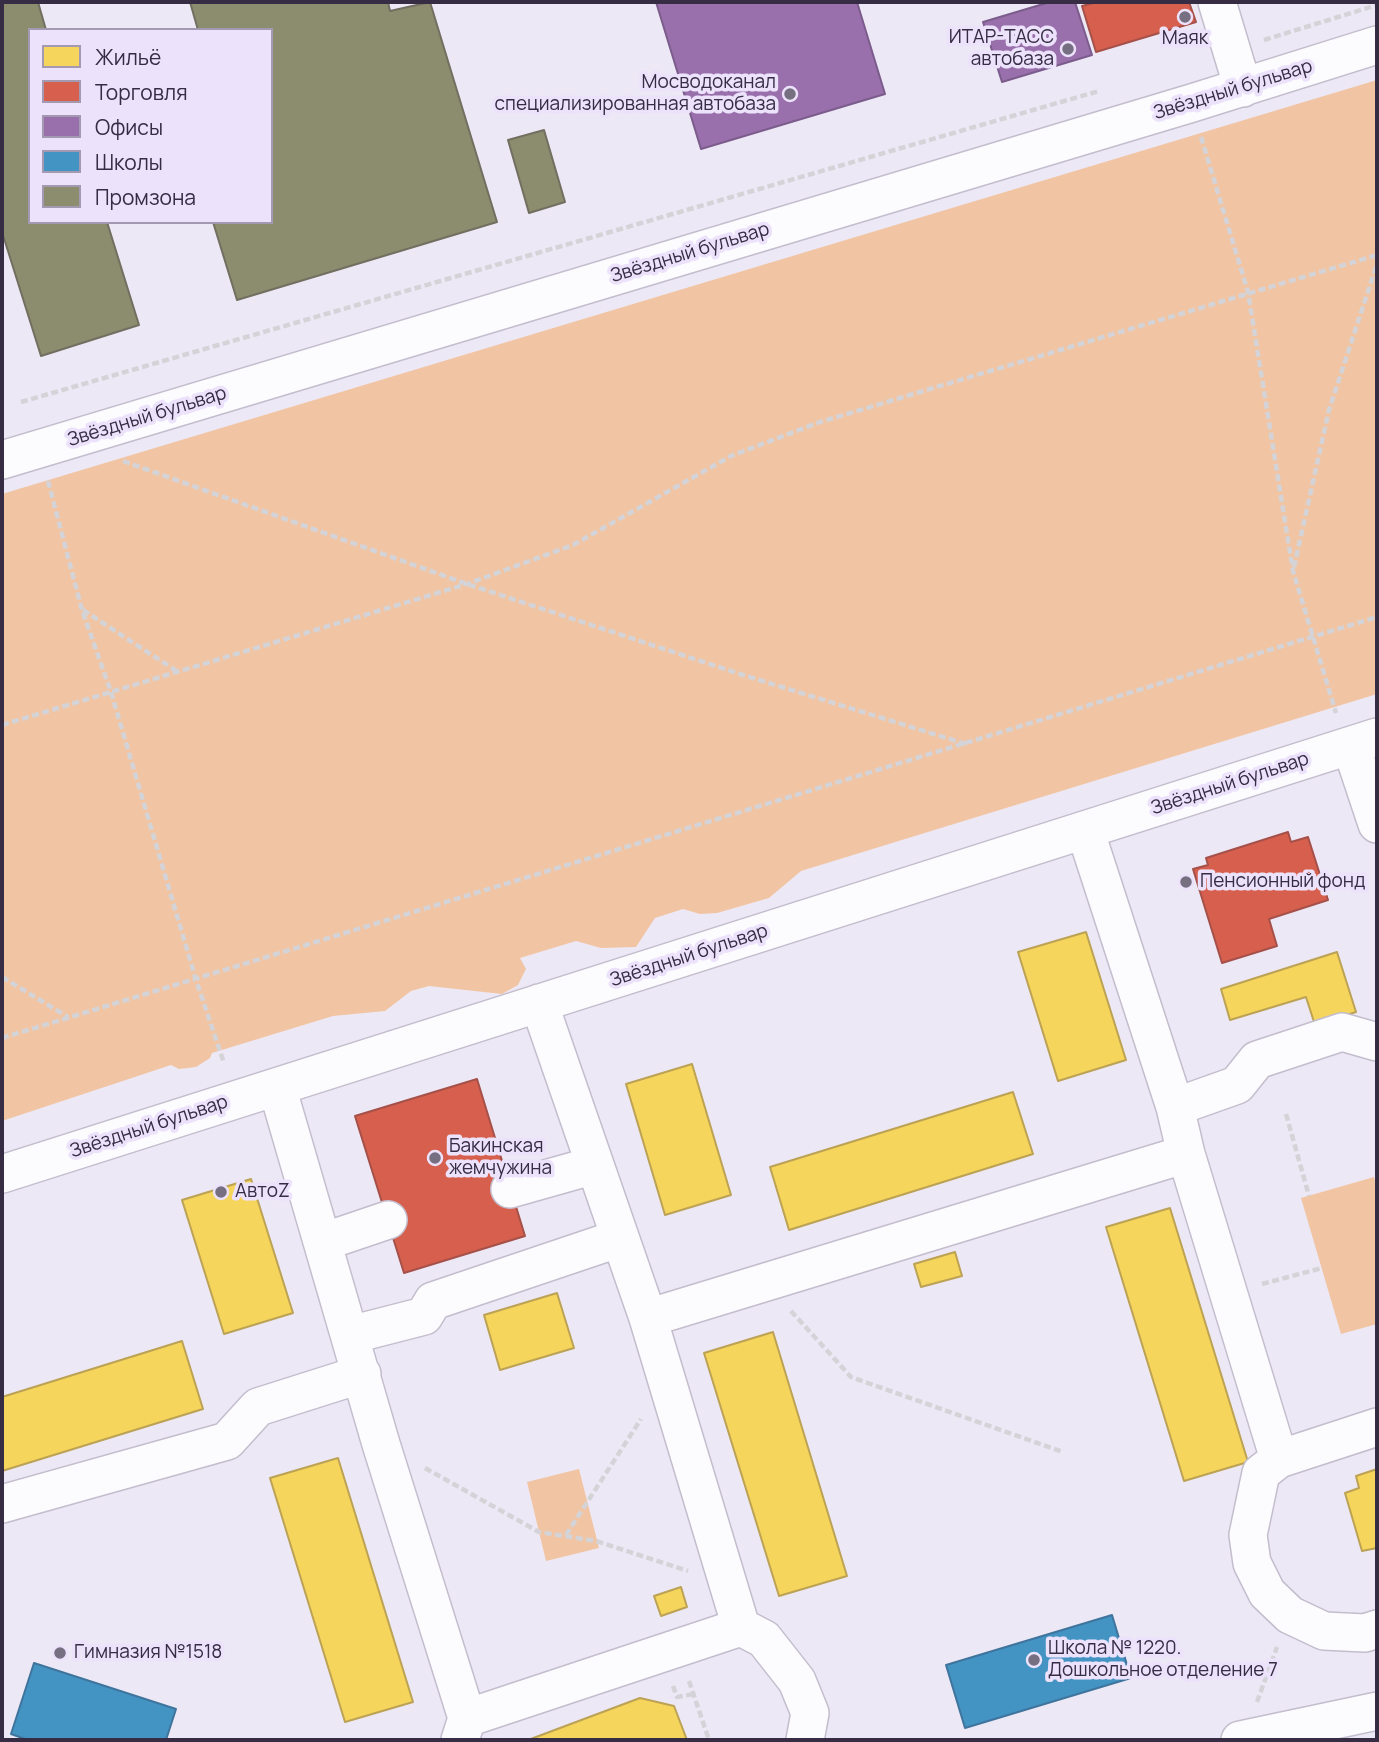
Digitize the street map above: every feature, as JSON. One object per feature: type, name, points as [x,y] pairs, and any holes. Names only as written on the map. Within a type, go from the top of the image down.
[{"type":"street","points":[[1217,2],[1243,88]]},
{"type":"street","name":"Звёздный бульвар","points":[[3,456],[1243,88],[1377,45]]},
{"type":"street","points":[[1355,732],[1377,824]]},
{"type":"street","name":"Звёздный бульвар","points":[[2,1174],[1084,830],[1355,732]]},
{"type":"street","points":[[1084,830],[1175,1107],[1186,1154],[1279,1459]]},
{"type":"street","points":[[538,1003],[648,1318],[741,1627],[764,1639],[797,1681],[810,1713],[805,1740]]},
{"type":"street","points":[[1175,1107],[1237,1085],[1257,1060],[1342,1032],[1377,1042]]},
{"type":"street","points":[[277,1087],[463,1729],[741,1627]]},
{"type":"street","points":[[648,1318],[1186,1154]]},
{"type":"street","points":[[510,1189],[595,1165]]},
{"type":"street","points":[[323,1242],[387,1220]]},
{"type":"street","points":[[350,1335],[424,1316],[433,1301],[620,1238]]},
{"type":"street","points":[[2,1504],[227,1441],[258,1407],[362,1374]]},
{"type":"street","points":[[1377,1427],[1279,1459],[1261,1473],[1248,1535],[1252,1563],[1266,1593],[1290,1615],[1324,1631],[1365,1633],[1377,1629]]},
{"type":"street","points":[[1240,1740],[1377,1711]]},
{"type":"path","points":[[1232,50],[1377,5]]},
{"type":"path","points":[[21,402],[1100,91]]},
{"type":"path","points":[[1199,133],[1248,292],[1293,571],[1312,637],[1355,732]]},
{"type":"path","points":[[2,725],[467,584],[573,545],[731,456],[820,422],[1377,255]]},
{"type":"path","points":[[1293,571],[1329,410],[1377,264]]},
{"type":"path","points":[[123,461],[467,584],[730,671],[967,744]]},
{"type":"path","points":[[48,480],[82,610],[111,692],[196,980],[224,1063]]},
{"type":"path","points":[[82,610],[179,673]]},
{"type":"path","points":[[2,1038],[1377,617]]},
{"type":"path","points":[[2,977],[69,1017]]},
{"type":"path","points":[[1286,1114],[1309,1196]]},
{"type":"path","points":[[1297,1155],[1303,1152]]},
{"type":"path","points":[[1228,1293],[1322,1268]]},
{"type":"path","points":[[764,1282],[851,1377],[1063,1452]]},
{"type":"path","points":[[566,1536],[643,1416],[671,1394]]},
{"type":"path","points":[[381,1444],[539,1532],[596,1541],[729,1585]]},
{"type":"path","points":[[1256,1703],[1290,1615]]},
{"type":"path","points":[[686,1672],[709,1740]]},
{"type":"shaded area","points":[[1377,80],[1377,694],[801,871],[769,898],[717,913],[700,914],[683,909],[655,918],[636,947],[601,948],[576,941],[520,958],[526,969],[518,985],[502,994],[429,986],[411,991],[385,1011],[333,1016],[212,1053],[210,1058],[196,1067],[179,1069],[171,1065],[2,1121],[2,494]]},
{"type":"shaded area","points":[[1374,1177],[1377,1189],[1377,1324],[1341,1334],[1301,1198]]},
{"type":"shaded area","points":[[579,1469],[599,1548],[546,1561],[527,1482]]},
{"type":"building: Жильё","points":[[1086,932],[1126,1060],[1058,1081],[1018,952]]},
{"type":"building: Жильё","points":[[1337,952],[1356,1012],[1315,1025],[1306,997],[1230,1020],[1221,989]]},
{"type":"building: Жильё","points":[[692,1064],[731,1195],[665,1215],[626,1084]]},
{"type":"building: Жильё","points":[[1013,1092],[1033,1154],[789,1230],[770,1167]]},
{"type":"building: Жильё","points":[[251,1179],[293,1313],[224,1334],[182,1200]]},
{"type":"building: Жильё","points":[[1170,1208],[1248,1462],[1184,1481],[1106,1227]]},
{"type":"building: Жильё","points":[[955,1252],[962,1276],[921,1287],[914,1264]]},
{"type":"building: Жильё","points":[[557,1293],[574,1348],[500,1370],[484,1315]]},
{"type":"building: Жильё","points":[[773,1332],[847,1576],[779,1596],[704,1353]]},
{"type":"building: Жильё","points":[[182,1341],[203,1409],[2,1471],[2,1397]]},
{"type":"building: Жильё","points":[[338,1458],[413,1702],[345,1722],[270,1478]]},
{"type":"building: Жильё","points":[[1377,1469],[1377,1548],[1362,1551],[1345,1493],[1359,1488],[1356,1476]]},
{"type":"building: Жильё","points":[[681,1587],[687,1607],[661,1616],[654,1596]]},
{"type":"building: Жильё","points":[[640,1698],[674,1706],[687,1740],[528,1740]]},
{"type":"building: Торговля","points":[[1097,2],[1189,2],[1196,22],[1096,52],[1082,6]]},
{"type":"building: Торговля","points":[[1288,832],[1291,842],[1308,837],[1328,900],[1269,919],[1277,946],[1222,963],[1193,869],[1208,865],[1206,858]]},
{"type":"building: Торговля","name":"Бакинская жемчужина","points":[[477,1079],[525,1236],[404,1273],[355,1116]]},
{"type":"building: Офисы","points":[[656,2],[857,2],[885,94],[701,149]]},
{"type":"building: Офисы","points":[[1050,2],[1075,2],[1092,55],[1002,82],[983,22]]},
{"type":"building: Школы","points":[[1112,1615],[1131,1678],[965,1728],[946,1665]]},
{"type":"building: Школы","points":[[34,1663],[176,1709],[166,1740],[28,1740],[11,1734]]},
{"type":"building: Промзона","points":[[2,2],[38,2],[45,28],[28,28],[28,224],[108,224],[139,325],[41,356],[2,232]]},
{"type":"building: Промзона","points":[[190,2],[388,2],[390,11],[430,2],[497,222],[237,300],[214,224],[273,224],[273,28],[197,28]]},
{"type":"building: Промзона","points":[[544,130],[565,202],[529,213],[508,140]]},
{"type":"place","name":"Маяк","points":[[1185,17]]},
{"type":"place","name":"ИТАР-ТАСС автобаза","points":[[1068,49]]},
{"type":"place","name":"Мосводоканал специализированная автобаза","points":[[790,94]]},
{"type":"place","name":"Пенсионный фонд","points":[[1186,882]]},
{"type":"place","name":"Бакинская жемчужина","points":[[435,1158]]},
{"type":"place","name":"АвтоZ","points":[[221,1192]]},
{"type":"place","name":"Гимназия №1518","points":[[60,1653]]},
{"type":"place","name":"Школа № 1220. Дошкольное отделение 7","points":[[1034,1660]]}]
